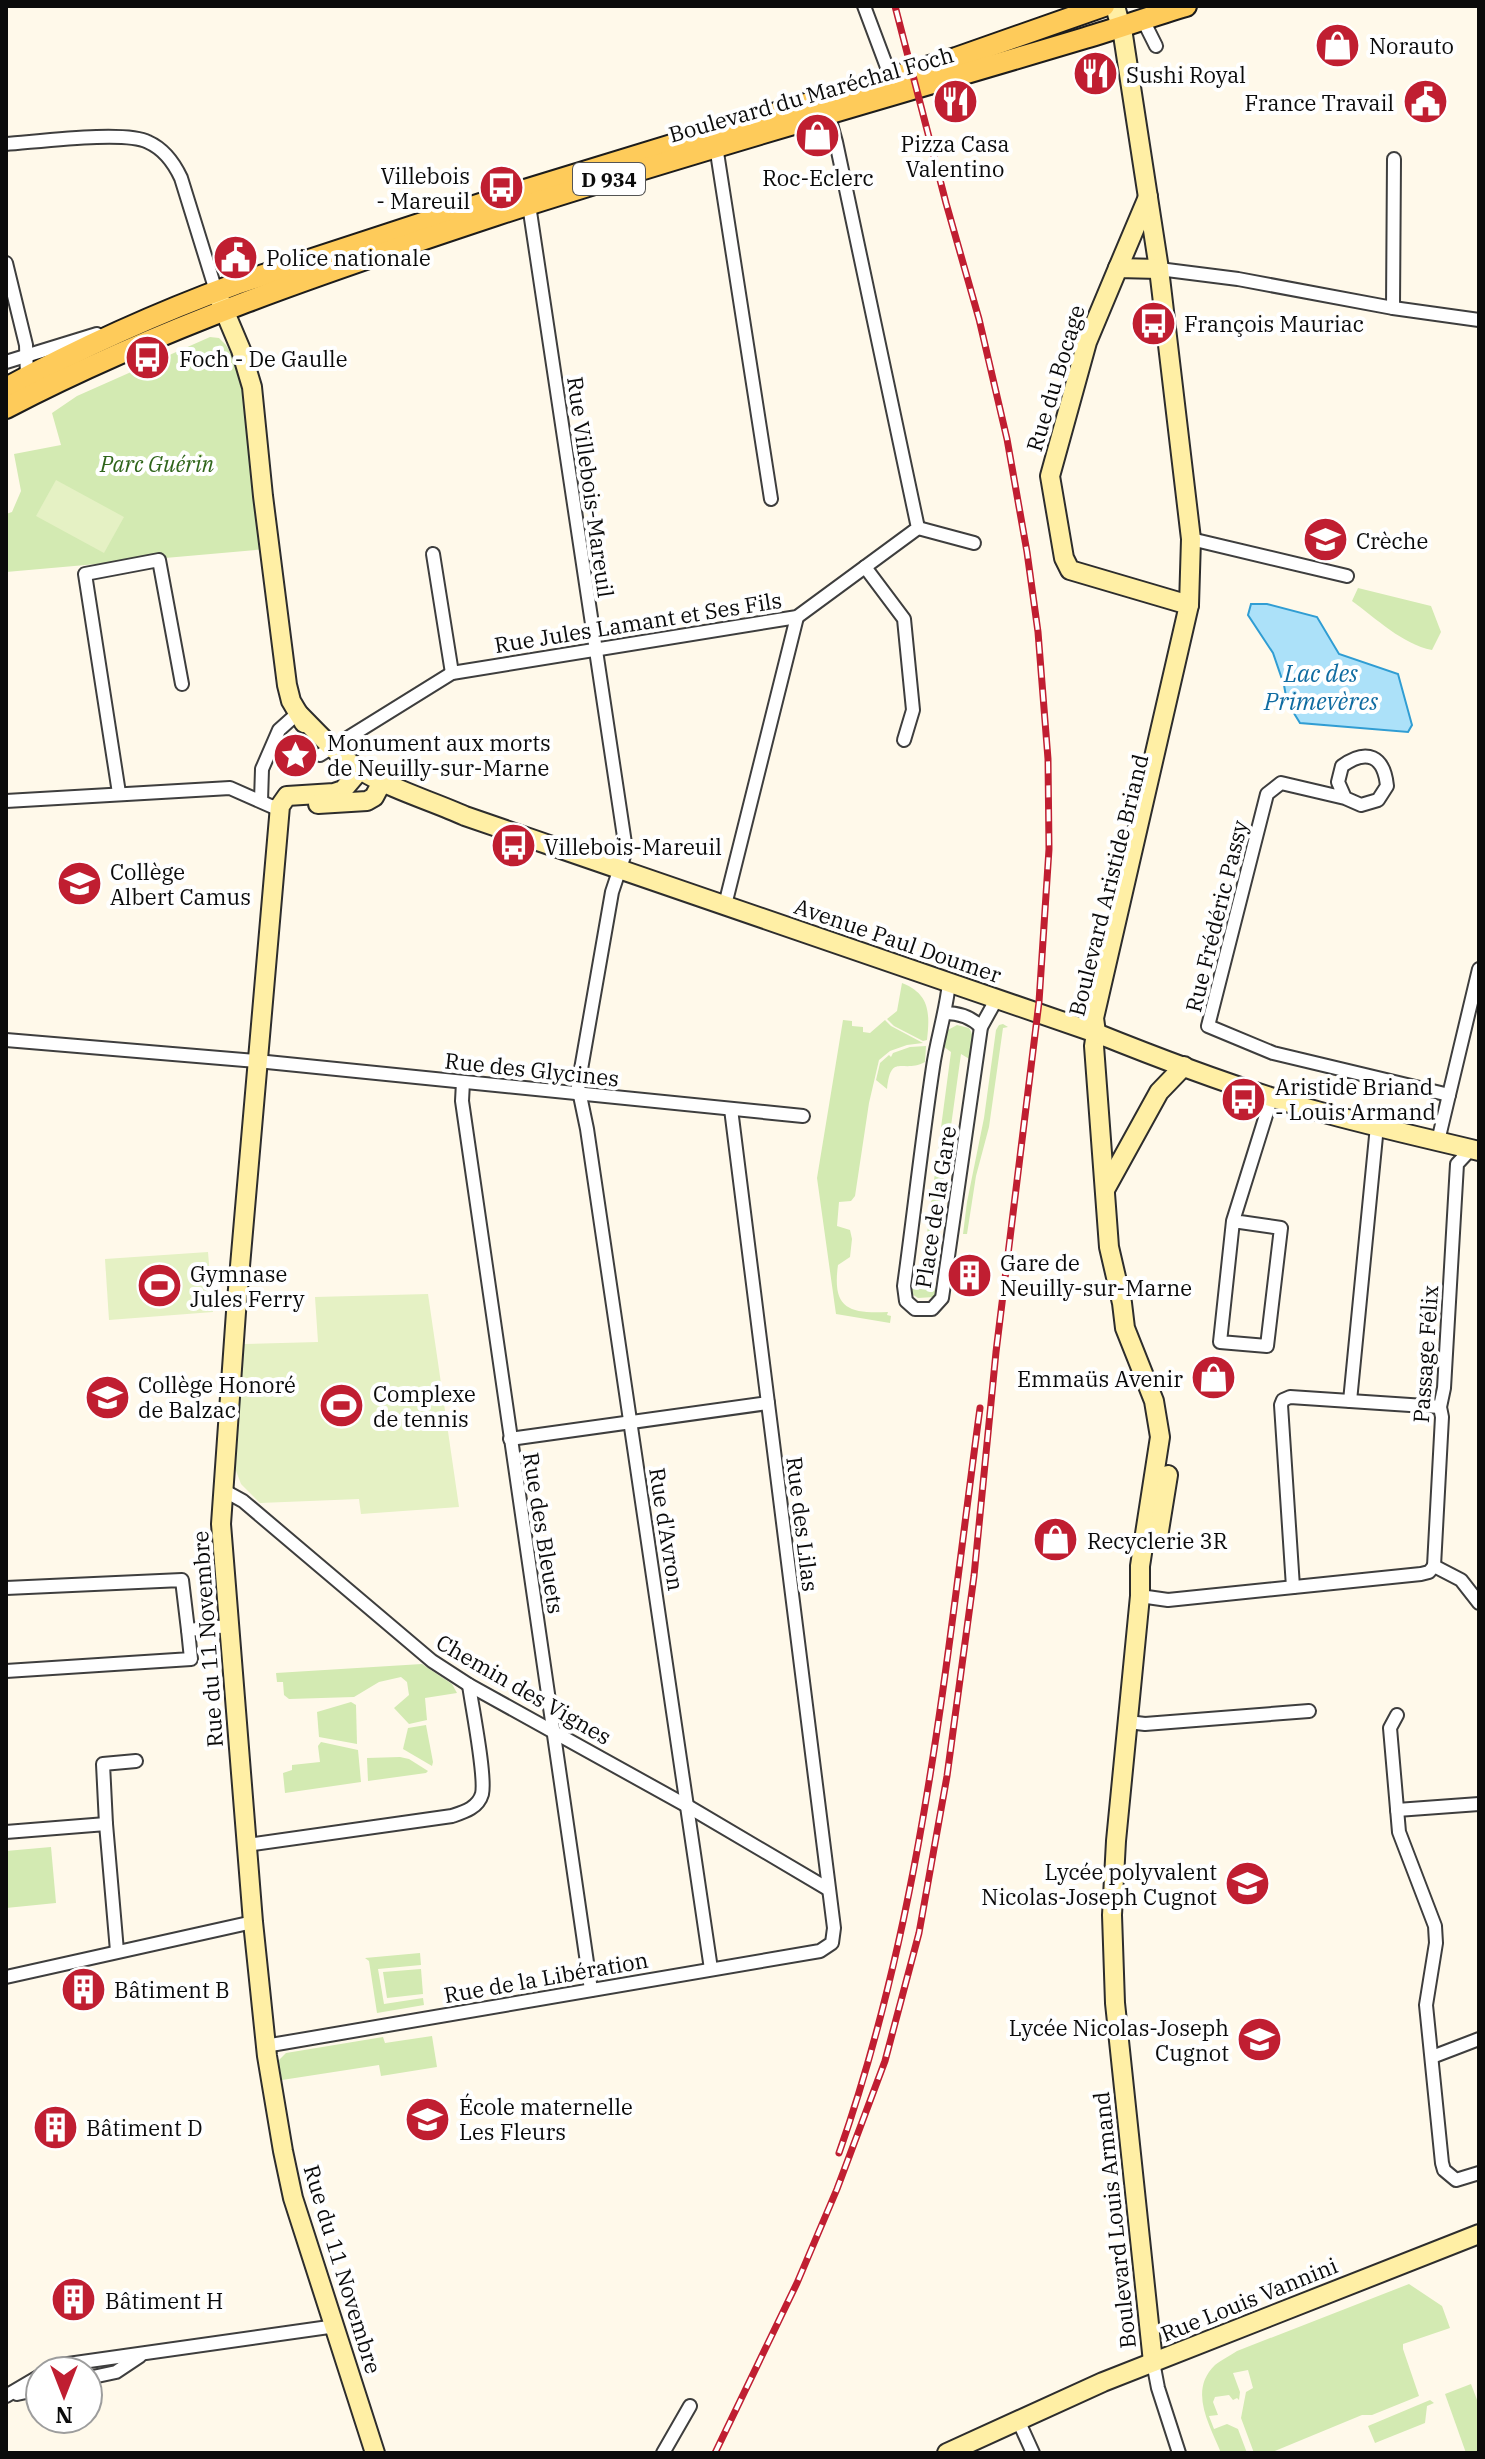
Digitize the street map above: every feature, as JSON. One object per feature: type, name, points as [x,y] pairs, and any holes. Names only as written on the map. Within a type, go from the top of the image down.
[{"type":"main road","name":"Boulevard du Maréchal Foch","points":[[222,306],[320,256],[709,132],[891,78],[1104,6]]},
{"type":"main road","name":"Boulevard Aristide Briand","points":[[1096,1033],[1108,1000],[1195,625],[1204,569],[1197,540],[1173,313],[1159,269],[1121,27],[1114,6]]},
{"type":"main road","points":[[999,63],[1037,40],[1103,19],[1114,6]]},
{"type":"main road","points":[[1121,27],[1138,9],[1144,13],[1186,6]]},
{"type":"main road","name":"Boulevard du Maréchal Foch","points":[[222,306],[716,146],[1121,27]]},
{"type":"main road","name":"Rue du Bocage","points":[[1148,194],[1087,342],[1050,476],[1064,558],[1070,570],[1189,605]]},
{"type":"main road","points":[[1118,268],[1159,269]]},
{"type":"main road","name":"D 934","points":[[6,408],[31,385],[123,330],[222,306]]},
{"type":"main road","name":"D 934","points":[[6,388],[31,385],[150,340],[222,306]]},
{"type":"main road","name":"Avenue Paul Doumer","points":[[222,306],[249,371],[252,387],[287,685],[298,713],[337,768],[356,774],[416,805],[465,816],[1272,1096],[1314,1110],[1475,1150]]},
{"type":"main road","name":"Boulevard Aristide Briand","points":[[1096,1033],[1094,1018],[1097,999],[1189,605],[1197,540]]},
{"type":"main road","points":[[270,804],[287,796],[343,790],[356,774]]},
{"type":"main road","points":[[270,804],[367,801],[379,787]]},
{"type":"main road","name":"Rue du 11 Novembre","points":[[270,804],[257,1061],[221,1524],[265,2046],[293,2198],[375,2453]]},
{"type":"main road","name":"Boulevard Louis Armand","points":[[1096,1033],[1094,1046],[1109,1247],[1122,1303],[1135,1324],[1165,1397],[1171,1431],[1170,1464],[1152,1569],[1140,1596],[1112,1889],[1115,2003],[1153,2362]]},
{"type":"main road","points":[[1151,1055],[1159,1092]]},
{"type":"main road","points":[[1105,1188],[1159,1092],[1184,1066]]},
{"type":"main road","name":"Rue Louis Vannini","points":[[947,2453],[980,2445],[1018,2420],[1153,2362],[1479,2234]]},
{"type":"street","points":[[864,6],[891,78]]},
{"type":"street","points":[[1144,13],[1156,46]]},
{"type":"street","points":[[828,113],[918,528],[974,543]]},
{"type":"street","points":[[6,144],[127,137],[148,141],[158,148],[176,166],[181,178],[222,306]]},
{"type":"street","points":[[716,146],[771,499]]},
{"type":"street","points":[[1393,308],[1394,159]]},
{"type":"street","name":"Rue Villebois-Mareuil","points":[[529,205],[626,850],[612,892],[578,1086],[580,1095]]},
{"type":"street","points":[[6,263],[26,345],[31,385]]},
{"type":"street","points":[[1159,269],[1238,279],[1393,308],[1479,320]]},
{"type":"street","points":[[6,362],[94,335],[123,330]]},
{"type":"street","name":"Rue Jules Lamant et Ses Fils","points":[[325,751],[452,673],[797,617],[918,528]]},
{"type":"street","points":[[1197,540],[1347,576]]},
{"type":"street","points":[[433,554],[452,673]]},
{"type":"street","points":[[119,793],[85,574],[159,560],[182,684]]},
{"type":"street","points":[[865,567],[904,619],[913,710],[904,740]]},
{"type":"street","points":[[725,905],[797,617]]},
{"type":"street","points":[[270,804],[262,769],[279,730],[298,713]]},
{"type":"street","name":"Rue Frédéric Passy","points":[[1345,798],[1338,782],[1342,766],[1356,756],[1374,757],[1386,769],[1387,786],[1378,800],[1361,805],[1345,798],[1281,783],[1267,794],[1208,1026],[1273,1053],[1449,1095]]},
{"type":"street","points":[[6,801],[230,788],[270,804]]},
{"type":"street","points":[[1438,1141],[1479,969]]},
{"type":"street","name":"Place de la Gare","points":[[949,983],[932,1071],[904,1286],[906,1301],[915,1309],[932,1309],[942,1298],[981,1027],[996,1000]]},
{"type":"street","points":[[945,1013],[968,1017],[981,1027]]},
{"type":"street","name":"Rue des Glycines","points":[[6,1040],[257,1061],[803,1116]]},
{"type":"street","name":"Rue des Bleuets","points":[[463,1082],[462,1101],[591,1990]]},
{"type":"street","name":"Rue d'Avron","points":[[580,1095],[711,1969]]},
{"type":"street","points":[[1233,1221],[1281,1228],[1267,1346],[1220,1342],[1233,1221],[1272,1096]]},
{"type":"street","name":"Rue des Lilas","points":[[731,1109],[834,1928],[832,1943]]},
{"type":"street","points":[[1350,1401],[1377,1126]]},
{"type":"street","name":"Passage Félix","points":[[1434,1566],[1440,1407],[1444,1388],[1457,1164],[1475,1150]]},
{"type":"street","points":[[1293,1587],[1283,1400],[1290,1397],[1440,1407]]},
{"type":"street","points":[[510,1439],[768,1403]]},
{"type":"street","name":"Chemin des Vignes","points":[[223,1490],[243,1501],[432,1661],[828,1889]]},
{"type":"street","points":[[1140,1596],[1168,1600],[1421,1574],[1429,1572],[1434,1566],[1461,1580],[1479,1603]]},
{"type":"street","points":[[6,1588],[182,1580],[191,1659],[6,1671]]},
{"type":"street","points":[[188,1630],[228,1626]]},
{"type":"street","points":[[247,1845],[452,1816],[472,1809],[482,1796],[482,1777],[469,1685]]},
{"type":"street","points":[[1128,1722],[1145,1724],[1309,1711]]},
{"type":"street","points":[[1397,1715],[1390,1728],[1402,1844],[1435,1926],[1435,1954],[1426,2005],[1444,2170],[1456,2180],[1479,2173]]},
{"type":"street","points":[[117,1951],[103,1764],[136,1761]]},
{"type":"street","points":[[1397,1810],[1479,1804]]},
{"type":"street","points":[[6,1832],[106,1824]]},
{"type":"street","points":[[6,1977],[253,1922]]},
{"type":"street","name":"Rue de la Libération","points":[[265,2046],[820,1951],[832,1943]]},
{"type":"street","points":[[1432,2057],[1479,2039]]},
{"type":"street","points":[[104,2359],[336,2326]]},
{"type":"street","points":[[104,2375],[116,2372],[142,2354]]},
{"type":"street","name":"Boulevard Louis Armand","points":[[1153,2362],[1179,2453]]},
{"type":"street","points":[[6,2396],[24,2385]]},
{"type":"street","points":[[663,2453],[690,2406]]},
{"type":"street","points":[[1018,2420],[1033,2453]]},
{"type":"green space","name":"Parc Guérin","points":[[210,337],[219,338],[226,345],[242,373],[266,549],[6,572],[6,514],[12,512],[21,491],[14,454],[61,445],[52,413],[77,396]]},
{"type":"green space","points":[[56,480],[124,517],[104,553],[36,516]]},
{"type":"green space","points":[[1358,588],[1431,606],[1441,632],[1432,650],[1400,637],[1352,601]]},
{"type":"green space","points":[[902,983],[923,999],[928,1013],[927,1040],[923,1041],[894,1026],[887,1019],[897,1011]]},
{"type":"green space","points":[[843,1020],[852,1021],[852,1026],[863,1027],[863,1032],[870,1033],[885,1020],[923,1043],[890,1051],[879,1060],[855,1196],[851,1201],[839,1202],[837,1226],[850,1230],[852,1239],[850,1257],[838,1265],[841,1299],[846,1305],[862,1312],[888,1312],[890,1323],[836,1314],[817,1178]]},
{"type":"green space","points":[[1003,1024],[1008,1027],[1003,1028],[989,1127],[976,1176],[967,1234],[963,1234],[996,1030]]},
{"type":"green space","points":[[957,1025],[969,1028],[973,1044],[971,1060],[961,1054],[929,1284],[939,1291],[934,1297],[918,1298],[909,1292],[909,1280],[920,1286],[951,1052],[940,1044],[946,1031]]},
{"type":"green space","points":[[926,1046],[925,1062],[895,1067],[887,1089],[876,1080],[880,1063],[889,1055],[891,1057],[893,1053],[910,1047]]},
{"type":"green space","name":"Gymnase Jules Ferry","points":[[208,1252],[213,1312],[109,1320],[105,1259]]},
{"type":"green space","name":"Complexe de tennis","points":[[428,1294],[459,1507],[361,1514],[359,1499],[260,1503],[241,1484],[235,1468],[244,1344],[318,1342],[315,1297]]},
{"type":"green space","points":[[422,1664],[452,1684],[457,1693],[425,1698],[427,1720],[409,1724],[394,1708],[409,1695],[407,1682],[401,1677],[379,1682],[354,1697],[289,1699],[284,1695],[283,1682],[277,1682],[276,1673]]},
{"type":"green space","points":[[351,1702],[356,1705],[357,1744],[319,1737],[317,1712]]},
{"type":"green space","points":[[426,1725],[432,1766],[403,1749],[408,1728]]},
{"type":"green space","points":[[321,1742],[358,1750],[361,1782],[285,1793],[283,1773],[292,1770],[292,1765],[320,1762],[318,1746]]},
{"type":"green space","points":[[400,1757],[428,1771],[368,1781],[367,1758]]},
{"type":"green space","points":[[51,1847],[56,1903],[6,1908],[6,1851]]},
{"type":"green space","points":[[420,1953],[421,1965],[378,1969],[384,2004],[423,1998],[424,2005],[377,2013],[369,1961],[365,1958]]},
{"type":"green space","points":[[421,1969],[423,1994],[387,1998],[383,1972]]},
{"type":"green space","points":[[432,2036],[437,2067],[381,2076],[379,2065],[282,2080],[278,2061],[286,2053],[383,2037],[385,2043]]},
{"type":"green space","points":[[1409,2284],[1442,2306],[1450,2328],[1403,2344],[1419,2396],[1372,2415],[1362,2415],[1270,2453],[1254,2453],[1241,2418],[1246,2392],[1253,2388],[1248,2370],[1233,2373],[1240,2392],[1239,2400],[1233,2400],[1229,2395],[1215,2397],[1213,2402],[1218,2415],[1209,2416],[1214,2429],[1227,2424],[1238,2429],[1247,2453],[1221,2453],[1207,2420],[1202,2397],[1207,2375],[1215,2365],[1237,2351]]},
{"type":"green space","points":[[1471,2384],[1479,2405],[1479,2453],[1466,2453],[1445,2394]]},
{"type":"green space","points":[[1430,2400],[1434,2403],[1427,2406],[1425,2423],[1375,2443],[1368,2426]]},
{"type":"water","name":"Lac des Primevères","points":[[1251,604],[1267,604],[1317,617],[1339,654],[1398,674],[1412,725],[1408,732],[1300,723],[1287,702],[1273,653],[1248,615]]},
{"type":"railway","points":[[715,2453],[797,2283],[837,2189],[885,2061],[919,1933],[947,1776],[974,1576],[996,1352],[1039,1002],[1049,849],[1048,759],[1038,632],[1027,552],[1007,439],[979,319],[895,6]]},
{"type":"railway","points":[[839,2153],[868,2062],[912,1878],[943,1690],[980,1408]]},
{"type":"place","name":"Norauto","points":[[1338,45]]},
{"type":"place","name":"Sushi Royal","points":[[1095,74]]},
{"type":"place","name":"Pizza Casa Valentino","points":[[955,102]]},
{"type":"place","name":"France Travail","points":[[1425,102]]},
{"type":"place","name":"Roc-Eclerc","points":[[818,136]]},
{"type":"place","name":"Villebois - Mareuil","points":[[501,188]]},
{"type":"place","name":"Police nationale","points":[[235,257]]},
{"type":"place","name":"François Mauriac","points":[[1153,323]]},
{"type":"place","name":"Foch - De Gaulle","points":[[148,358]]},
{"type":"place","name":"Crèche","points":[[1325,540]]},
{"type":"place","name":"Monument aux morts de Neuilly-sur-Marne","points":[[296,755]]},
{"type":"place","name":"Villebois-Mareuil","points":[[513,846]]},
{"type":"place","name":"Collège Albert Camus","points":[[79,884]]},
{"type":"place","name":"Aristide Briand - Louis Armand","points":[[1244,1099]]},
{"type":"place","name":"Gare de Neuilly-sur-Marne","points":[[969,1275]]},
{"type":"place","name":"Gymnase Jules Ferry","points":[[159,1286]]},
{"type":"place","name":"Emmaüs Avenir","points":[[1214,1378]]},
{"type":"place","name":"Collège Honoré de Balzac","points":[[107,1397]]},
{"type":"place","name":"Complexe de tennis","points":[[342,1406]]},
{"type":"place","name":"Recyclerie 3R","points":[[1056,1540]]},
{"type":"place","name":"Lycée polyvalent Nicolas-Joseph Cugnot","points":[[1248,1884]]},
{"type":"place","name":"Bâtiment B","points":[[83,1989]]},
{"type":"place","name":"Lycée Nicolas-Joseph Cugnot","points":[[1260,2040]]},
{"type":"place","name":"École maternelle Les Fleurs","points":[[428,2119]]},
{"type":"place","name":"Bâtiment D","points":[[55,2127]]},
{"type":"place","name":"Bâtiment H","points":[[74,2300]]}]
